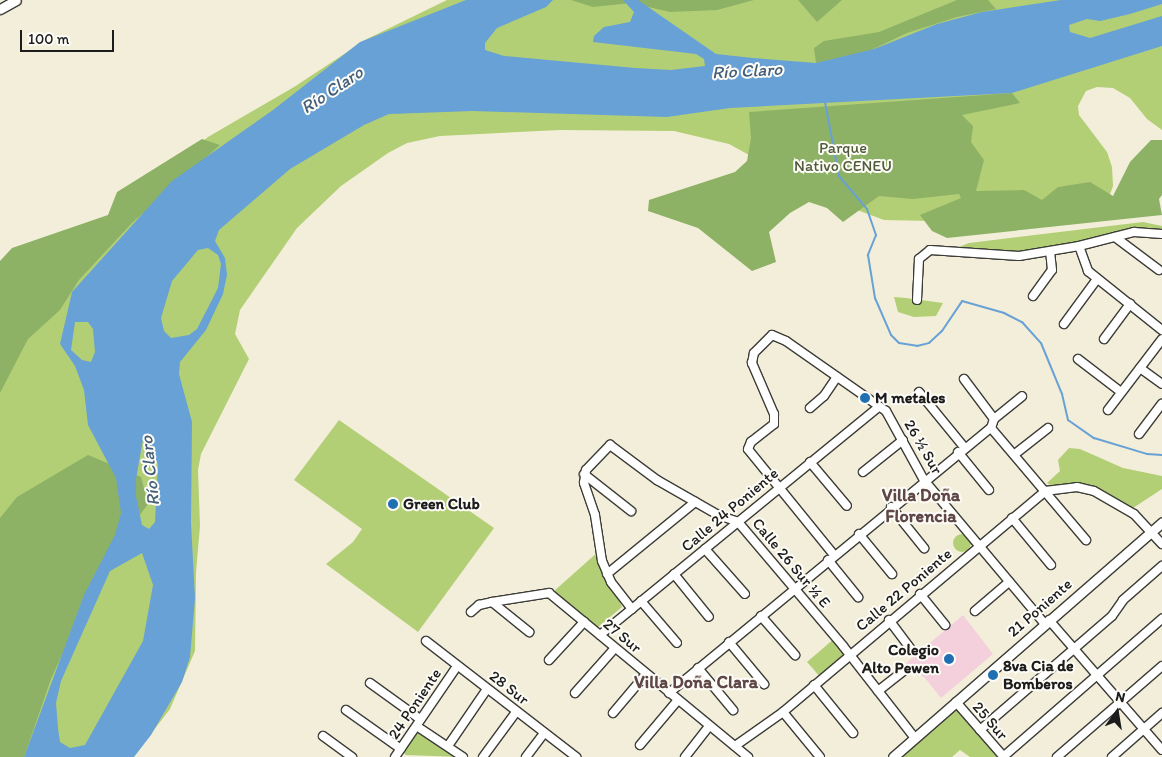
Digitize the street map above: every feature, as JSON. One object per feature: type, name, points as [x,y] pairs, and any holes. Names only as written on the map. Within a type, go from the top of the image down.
[{"type":"street","points":[[0,9],[16,0]]},
{"type":"street","points":[[917,300],[919,259],[930,250],[1014,256],[1079,246],[1144,231],[1162,234]]},
{"type":"street","points":[[1114,237],[1159,270]]},
{"type":"street","points":[[1079,246],[1085,268],[1162,330]]},
{"type":"street","points":[[1033,296],[1052,270],[1050,251]]},
{"type":"street","points":[[1064,324],[1097,279]]},
{"type":"street","points":[[1104,338],[1130,304]]},
{"type":"street","name":"26 ½ Sur","points":[[779,487],[748,449],[751,442],[774,424],[774,414],[752,363],[754,353],[772,335],[786,341],[886,411],[924,480],[1009,582],[1074,648],[1162,750]]},
{"type":"street","points":[[1108,410],[1162,339]]},
{"type":"street","points":[[1078,359],[1121,392]]},
{"type":"street","points":[[1140,368],[1162,384]]},
{"type":"street","points":[[810,408],[824,396],[837,377]]},
{"type":"street","points":[[964,379],[994,418]]},
{"type":"street","points":[[919,392],[990,490]]},
{"type":"street","points":[[669,692],[891,507],[991,428],[994,418],[1022,396]]},
{"type":"street","points":[[1139,434],[1162,404]]},
{"type":"street","name":"Calle 24 Poniente","points":[[600,635],[879,407]]},
{"type":"street","points":[[991,428],[1086,540]]},
{"type":"street","points":[[1015,454],[1048,428]]},
{"type":"street","points":[[863,472],[902,440]]},
{"type":"street","name":"Calle 26 Sur ½ E","points":[[584,476],[603,449],[614,446],[657,480],[695,502],[738,522],[850,654],[915,738]]},
{"type":"street","points":[[810,462],[847,506]]},
{"type":"street","points":[[584,476],[631,511]]},
{"type":"street","points":[[584,476],[595,515],[598,548],[607,574],[632,609]]},
{"type":"street","points":[[779,487],[858,597]]},
{"type":"street","points":[[1044,492],[1077,487],[1094,491],[1130,511],[1162,544]]},
{"type":"street","name":"Calle 22 Poniente","points":[[735,746],[783,712],[889,620],[1044,492]]},
{"type":"street","points":[[607,574],[695,502]]},
{"type":"street","points":[[891,507],[924,548]]},
{"type":"street","points":[[1012,518],[1052,565]]},
{"type":"street","name":"21 Poniente","points":[[893,757],[1162,522]]},
{"type":"street","points":[[859,534],[892,574]]},
{"type":"street","points":[[705,548],[745,594]]},
{"type":"street","points":[[980,730],[1074,648],[1162,566]]},
{"type":"street","points":[[674,574],[709,617]]},
{"type":"street","points":[[975,611],[1009,582]]},
{"type":"street","name":"27 Sur","points":[[492,602],[549,593],[735,746],[743,756]]},
{"type":"street","points":[[920,594],[945,625]]},
{"type":"street","points":[[642,601],[677,643]]},
{"type":"street","points":[[471,612],[479,605],[492,602],[529,632]]},
{"type":"street","points":[[761,616],[795,655]]},
{"type":"street","points":[[1004,757],[1162,619]]},
{"type":"street","points":[[889,620],[912,650]]},
{"type":"street","points":[[549,660],[584,622]]},
{"type":"street","name":"28 Sur","points":[[426,640],[576,757]]},
{"type":"street","points":[[729,642],[764,684]]},
{"type":"street","points":[[575,693],[615,648]]},
{"type":"street","name":"24 Poniente","points":[[399,754],[457,666]]},
{"type":"street","points":[[1057,757],[1162,666]]},
{"type":"street","points":[[698,668],[733,710]]},
{"type":"street","points":[[878,691],[904,671]]},
{"type":"street","points":[[613,713],[646,674]]},
{"type":"street","points":[[370,683],[463,757]]},
{"type":"street","points":[[814,685],[853,733]]},
{"type":"street","points":[[448,746],[488,689]]},
{"type":"street","points":[[640,745],[678,700]]},
{"type":"street","name":"25 Sur","points":[[956,702],[1004,757]]},
{"type":"street","points":[[346,710],[399,754]]},
{"type":"street","points":[[483,757],[516,712]]},
{"type":"street","points":[[783,712],[820,757]]},
{"type":"street","points":[[1112,757],[1162,713]]},
{"type":"street","points":[[685,757],[710,726]]},
{"type":"street","points":[[526,757],[544,732]]},
{"type":"street","points":[[323,736],[352,757]]},
{"type":"shaded area","name":"Colegio Alto Pewen","points":[[963,615],[993,654],[941,698],[925,678],[905,664]]},
{"type":"green space","points":[[447,0],[1162,0],[1162,130],[1147,119],[1130,98],[1113,88],[1097,87],[1086,91],[1078,106],[1079,115],[1107,152],[1112,167],[1113,186],[1108,200],[980,222],[884,220],[833,201],[729,144],[674,131],[560,130],[440,136],[407,143],[388,153],[341,186],[297,228],[240,310],[235,334],[249,359],[201,454],[198,470],[200,526],[196,572],[195,651],[170,709],[133,757],[0,757],[0,307],[208,137],[294,87],[367,39]]},
{"type":"green space","points":[[571,0],[754,0],[717,10],[670,12],[631,3],[593,7]]},
{"type":"green space","points":[[798,0],[842,0],[817,22]]},
{"type":"green space","points":[[957,0],[988,0],[996,9],[957,17],[907,33],[867,52],[816,63],[814,48],[824,41],[879,32]]},
{"type":"green space","name":"Parque Nativo CENEU","points":[[1012,93],[1020,103],[962,115],[973,126],[971,142],[984,160],[976,191],[1024,190],[1042,200],[1058,187],[1090,182],[1113,196],[1130,162],[1151,140],[1162,140],[1162,195],[1159,199],[1162,215],[947,238],[932,231],[920,215],[961,198],[959,194],[913,199],[879,196],[843,222],[827,208],[809,202],[790,213],[769,232],[776,262],[752,271],[698,228],[648,211],[649,200],[735,172],[747,161],[751,138],[749,112]]},
{"type":"green space","points":[[202,139],[220,145],[132,223],[79,280],[60,310],[28,339],[0,393],[0,261],[12,248],[108,215],[117,192]]},
{"type":"green space","points":[[1143,222],[1162,226],[1162,231],[1138,229],[1073,246],[1026,253],[956,248],[969,243]]},
{"type":"green space","points":[[894,297],[943,303],[936,316],[914,317],[898,312]]},
{"type":"green space","name":"Green Club","points":[[339,420],[494,528],[418,632],[326,564],[353,542],[362,529],[294,480]]},
{"type":"green space","points":[[1069,448],[1080,449],[1123,468],[1162,476],[1162,489],[1133,508],[1095,486],[1052,486],[1047,483],[1060,471],[1058,460]]},
{"type":"green space","points":[[88,455],[141,477],[148,504],[102,566],[51,679],[24,757],[0,757],[0,518],[17,497]]},
{"type":"green space","points":[[962,534],[968,537],[971,543],[968,549],[962,552],[956,549],[953,543],[956,537]]},
{"type":"green space","points":[[599,551],[622,607],[598,627],[553,592]]},
{"type":"green space","points":[[835,638],[849,654],[822,679],[807,662]]},
{"type":"green space","points":[[955,707],[998,754],[996,757],[970,757],[960,750],[952,757],[898,757]]},
{"type":"green space","points":[[423,731],[460,757],[405,755],[404,750],[416,732]]},
{"type":"water","name":"Río Claro","points":[[466,0],[553,0],[546,7],[497,28],[485,43],[485,50],[504,56],[635,68],[671,70],[705,66],[704,59],[696,54],[593,42],[594,36],[604,27],[630,22],[634,12],[623,0],[638,0],[716,54],[816,63],[874,49],[937,24],[982,12],[1061,0],[1162,0],[1162,4],[1130,14],[1100,21],[1087,19],[1069,25],[1070,32],[1090,38],[1162,16],[1162,46],[1012,93],[730,108],[667,117],[473,111],[389,114],[364,125],[290,169],[219,230],[215,241],[225,258],[227,275],[223,294],[206,330],[180,362],[179,374],[192,422],[191,523],[195,598],[190,657],[182,682],[151,735],[134,757],[24,757],[84,595],[115,535],[121,513],[116,478],[88,425],[84,390],[75,366],[60,344],[72,292],[172,181],[273,110],[360,42]],"holes":[[[208,248],[218,255],[221,264],[218,288],[197,329],[189,335],[171,338],[164,331],[161,318],[172,281],[198,250]],[[75,322],[88,322],[93,329],[95,352],[91,362],[82,360],[71,350]],[[143,439],[158,464],[155,522],[149,529],[142,525],[136,496],[136,479]],[[142,553],[153,585],[143,641],[85,745],[70,748],[60,742],[56,703],[61,681],[110,571]]]},
{"type":"waterway","points":[[825,102],[839,176],[867,209],[876,235],[868,255],[875,298],[891,335],[899,343],[917,346],[929,343],[942,331],[962,301],[1004,313],[1022,322],[1041,343],[1062,394],[1068,420],[1094,438],[1147,454],[1162,455]]},
{"type":"place","name":"M metales","points":[[865,398]]},
{"type":"place","name":"Green Club","points":[[393,504]]},
{"type":"place","name":"Colegio Alto Pewen","points":[[949,659]]},
{"type":"place","name":"8va Cia de Bomberos","points":[[993,675]]},
{"type":"district","name":"Villa Doña Florencia","points":[[921,506]]},
{"type":"district","name":"Villa Doña Clara","points":[[696,682]]}]
